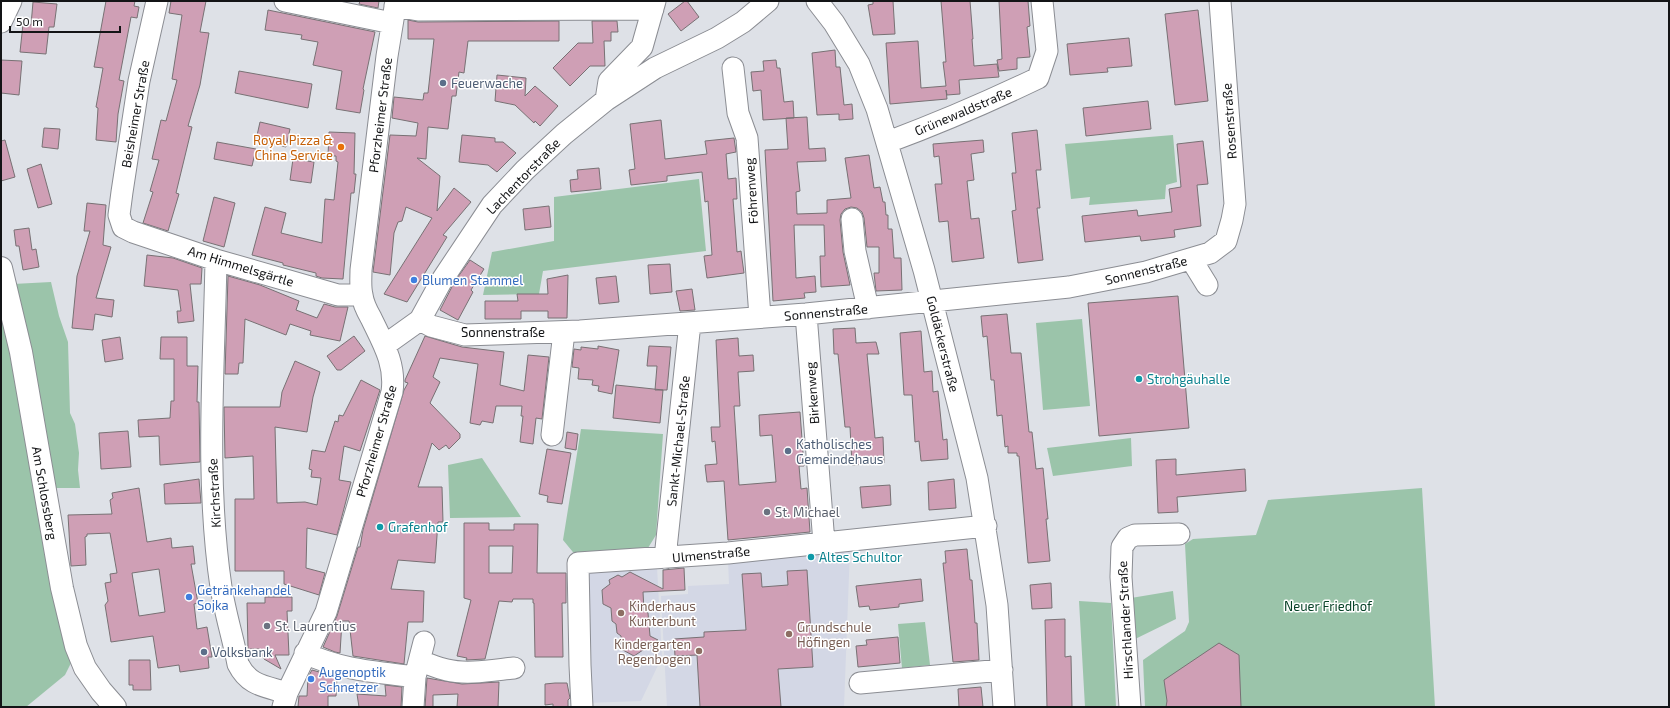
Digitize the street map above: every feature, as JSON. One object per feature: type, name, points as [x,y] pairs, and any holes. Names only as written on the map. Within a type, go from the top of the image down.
[{"type":"main road","name":"Am Schlossberg","points":[[1,268],[21,352],[62,588],[76,646],[85,668],[101,691],[115,707]]},
{"type":"street","points":[[1,22],[11,1]]},
{"type":"street","name":"Beisheimer Straße","points":[[123,227],[119,215],[122,192],[139,81],[157,1]]},
{"type":"street","points":[[285,1],[394,10],[654,5],[642,47],[609,81],[606,100]]},
{"type":"street","name":"Lachentorstraße","points":[[677,57],[710,29],[748,1]]},
{"type":"street","name":"Lachentorstraße","points":[[385,345],[420,320],[442,280],[492,205],[525,170],[564,134],[606,100],[661,64],[717,38],[743,22],[768,1]]},
{"type":"street","name":"Goldäckerstraße","points":[[817,1],[834,23],[859,64],[878,109],[932,301],[977,478],[986,526],[997,605],[1004,707]]},
{"type":"street","name":"Grünewaldstraße","points":[[888,142],[933,126],[1038,78],[1047,51],[1042,1]]},
{"type":"street","name":"Rosenstraße","points":[[1220,1],[1235,204],[1226,241]]},
{"type":"street","name":"Pforzheimer Straße","points":[[285,700],[305,653],[326,612],[392,392],[394,380],[392,364],[385,345],[367,311],[362,295],[361,270],[394,10]]},
{"type":"street","name":"Föhrenweg","points":[[733,68],[738,112],[748,138],[760,317]]},
{"type":"street","points":[[852,219],[854,251],[868,308]]},
{"type":"street","name":"Am Himmelsgärtle","points":[[123,227],[132,232],[216,260],[338,295],[362,295]]},
{"type":"street","name":"Sonnenstraße","points":[[420,320],[431,326],[465,335],[564,332],[868,308],[1069,287],[1146,272],[1191,259],[1210,253],[1226,241]]},
{"type":"street","points":[[1191,259],[1207,285]]},
{"type":"street","name":"Kirchstraße","points":[[216,260],[211,442],[215,525],[222,587],[238,664],[243,674],[253,682],[285,700]]},
{"type":"street","name":"Birkenweg","points":[[806,314],[824,543]]},
{"type":"street","name":"Sankt-Michael-Straße","points":[[665,558],[690,323]]},
{"type":"street","points":[[552,435],[564,332]]},
{"type":"street","name":"Ulmenstraße","points":[[582,707],[578,563],[665,558],[986,526]]},
{"type":"street","name":"Hirschlander Straße","points":[[1130,707],[1123,577],[1118,545],[1128,538],[1136,535],[1179,534]]},
{"type":"street","points":[[305,653],[319,660],[356,670],[420,660],[448,670],[456,671],[487,671],[514,668]]},
{"type":"street","points":[[414,707],[420,660]]},
{"type":"street","points":[[860,683],[1002,670]]},
{"type":"shaded area","name":"Grundschule Höfingen","points":[[850,549],[844,707],[667,707],[661,596],[688,594],[688,586],[729,584],[728,560]]},
{"type":"shaded area","name":"Kinderhaus Kunterbunt","points":[[657,567],[662,657],[641,701],[586,703],[582,569]]},
{"type":"green space","points":[[1173,135],[1177,182],[1166,185],[1165,199],[1089,205],[1090,197],[1071,199],[1065,144]]},
{"type":"green space","points":[[699,179],[706,251],[543,271],[539,294],[483,295],[492,252],[554,241],[554,197]]},
{"type":"green space","points":[[1,268],[77,651],[65,675],[26,707],[1,707]]},
{"type":"green space","points":[[51,282],[59,316],[68,342],[70,413],[75,424],[79,453],[78,470],[80,488],[52,488],[13,284]]},
{"type":"green space","points":[[1082,319],[1090,406],[1043,410],[1036,323]]},
{"type":"green space","points":[[581,429],[663,434],[656,535],[648,548],[577,557],[563,540]]},
{"type":"green space","points":[[1131,438],[1132,466],[1053,476],[1047,448]]},
{"type":"green space","points":[[482,458],[521,517],[450,518],[448,465]]},
{"type":"green space","name":"Neuer Friedhof","points":[[1422,488],[1435,707],[1145,707],[1143,660],[1185,631],[1189,622],[1185,544],[1193,539],[1256,535],[1268,500]]},
{"type":"green space","points":[[1173,591],[1176,619],[1129,642],[1125,599]]},
{"type":"green space","points":[[1079,601],[1111,603],[1116,707],[1085,707]]},
{"type":"green space","points":[[925,622],[930,665],[902,668],[898,624]]},
{"type":"building","points":[[106,1],[135,1],[134,6],[139,7],[137,18],[131,17],[119,80],[124,81],[118,114],[116,142],[96,140],[98,108],[96,107],[103,68],[94,67]]},
{"type":"building","points":[[171,1],[206,1],[200,32],[209,33],[200,85],[188,126],[192,127],[176,193],[179,194],[168,231],[143,223],[153,192],[150,191],[159,160],[152,159],[161,120],[166,121],[177,80],[172,79],[182,15],[169,13]]},
{"type":"building","points":[[360,1],[379,1],[378,8],[359,4]]},
{"type":"building","points":[[687,1],[699,17],[681,31],[668,14]]},
{"type":"building","points":[[873,1],[893,1],[895,34],[873,35],[868,5],[873,4]]},
{"type":"building","points":[[941,1],[970,1],[974,66],[997,64],[999,77],[959,80],[960,94],[947,95],[946,90],[947,99],[890,104],[886,43],[918,41],[921,88],[946,86],[943,62],[946,62]]},
{"type":"building","points":[[999,1],[1028,1],[1030,26],[1027,27],[1030,57],[1017,58],[1017,69],[999,71],[997,60],[1002,59]]},
{"type":"building","points":[[33,2],[57,4],[54,27],[49,27],[46,54],[20,52],[23,24],[31,25]]},
{"type":"building","points":[[268,10],[375,32],[363,89],[360,113],[336,109],[342,71],[313,65],[318,42],[301,39],[302,35],[265,30]]},
{"type":"building","points":[[1198,10],[1208,101],[1175,105],[1165,14]]},
{"type":"building","points":[[408,20],[418,22],[559,21],[559,41],[468,41],[464,73],[459,72],[456,96],[452,96],[448,129],[428,127],[426,159],[417,158],[440,176],[437,211],[454,188],[471,202],[443,235],[447,237],[407,302],[384,294],[432,218],[406,207],[402,221],[398,222],[394,233],[390,275],[373,272],[390,135],[416,136],[418,123],[392,118],[394,97],[423,100],[424,93],[428,93],[434,39],[408,39]]},
{"type":"building","points":[[592,21],[617,21],[618,32],[611,32],[611,41],[604,41],[605,66],[590,66],[570,86],[553,68],[578,43],[593,43]]},
{"type":"building","points":[[1129,38],[1132,66],[1107,68],[1108,72],[1070,75],[1067,44]]},
{"type":"building","points":[[835,50],[836,67],[840,67],[844,105],[852,104],[853,119],[839,120],[839,114],[817,115],[812,53]]},
{"type":"building","points":[[1,60],[22,61],[19,95],[1,93]]},
{"type":"building","points":[[776,60],[777,68],[780,68],[784,102],[793,101],[794,118],[763,120],[761,90],[753,91],[751,72],[764,71],[763,61]]},
{"type":"building","points":[[239,71],[312,84],[308,108],[235,93]]},
{"type":"building","points":[[497,75],[526,78],[525,96],[535,86],[558,106],[540,126],[535,121],[534,123],[515,105],[495,101]]},
{"type":"building","points":[[1148,101],[1151,129],[1086,136],[1083,108]]},
{"type":"building","points":[[807,117],[809,149],[825,148],[826,161],[797,162],[800,191],[796,192],[797,214],[827,213],[827,200],[851,198],[845,158],[869,155],[874,188],[880,187],[883,202],[885,202],[886,215],[888,215],[888,229],[892,229],[894,258],[901,258],[902,290],[876,291],[874,273],[879,273],[879,247],[867,247],[862,212],[857,208],[851,207],[845,209],[841,214],[840,220],[843,252],[850,285],[821,287],[820,256],[825,256],[824,225],[794,225],[796,278],[815,276],[816,292],[804,293],[805,298],[773,301],[765,150],[788,149],[786,118]]},
{"type":"building","points":[[661,120],[665,159],[707,154],[705,141],[734,138],[736,152],[726,154],[728,179],[736,178],[737,199],[733,199],[737,252],[741,251],[744,273],[707,278],[704,256],[712,255],[708,201],[705,202],[702,172],[667,176],[667,181],[631,185],[629,170],[635,169],[630,124]]},
{"type":"building","points":[[260,122],[290,129],[286,147],[256,140]]},
{"type":"building","points":[[44,128],[60,129],[58,149],[42,147]]},
{"type":"building","points":[[1037,130],[1041,170],[1036,170],[1040,208],[1037,208],[1043,260],[1018,263],[1012,211],[1016,210],[1012,173],[1016,173],[1012,133]]},
{"type":"building","points":[[329,132],[355,133],[354,174],[356,174],[354,193],[351,193],[343,279],[322,278],[316,276],[316,273],[283,265],[283,263],[252,255],[265,207],[286,213],[281,233],[322,243],[325,199],[334,200],[338,162],[336,161],[336,156],[328,156]]},
{"type":"building","points":[[462,135],[495,138],[495,142],[503,142],[516,153],[497,172],[488,165],[459,162]]},
{"type":"building","points":[[5,140],[15,177],[1,181],[1,141]]},
{"type":"building","points":[[983,140],[984,152],[971,154],[974,180],[967,181],[971,219],[979,218],[984,258],[952,262],[948,221],[939,222],[935,184],[942,184],[939,156],[934,157],[933,144]]},
{"type":"building","points":[[1203,141],[1208,184],[1197,185],[1201,226],[1174,230],[1175,237],[1141,241],[1140,236],[1085,242],[1082,216],[1137,210],[1138,216],[1172,212],[1169,189],[1181,187],[1177,144]]},
{"type":"building","points":[[217,142],[256,149],[252,166],[214,159]]},
{"type":"building","points":[[293,159],[314,162],[311,183],[290,180]]},
{"type":"building","points":[[41,164],[52,204],[38,208],[27,169]]},
{"type":"building","points":[[599,168],[601,189],[571,192],[570,180],[578,179],[577,170]]},
{"type":"building","points":[[214,197],[235,203],[224,247],[203,241]]},
{"type":"building","points":[[87,203],[106,205],[103,245],[111,247],[96,298],[114,300],[112,317],[95,314],[93,330],[72,328],[77,276],[90,231],[84,231]]},
{"type":"building","points":[[549,206],[551,227],[525,230],[523,209]]},
{"type":"building","points":[[29,228],[32,250],[36,249],[39,267],[23,270],[19,246],[16,246],[14,230]]},
{"type":"building","points":[[147,255],[173,258],[202,268],[201,284],[190,284],[194,321],[178,323],[177,311],[181,311],[178,290],[144,286]]},
{"type":"building","points":[[470,260],[484,269],[471,290],[473,292],[458,320],[440,310],[455,281]]},
{"type":"building","points":[[670,264],[672,292],[650,294],[648,265]]},
{"type":"building","points":[[568,275],[567,318],[548,318],[548,311],[521,311],[521,319],[485,319],[485,301],[518,301],[517,294],[548,294],[547,279]]},
{"type":"building","points":[[228,276],[260,285],[299,301],[296,310],[317,318],[324,304],[335,307],[348,307],[340,341],[310,335],[311,331],[290,324],[286,335],[245,319],[243,363],[239,363],[238,374],[225,374]]},
{"type":"building","points":[[616,276],[619,302],[599,304],[596,278]]},
{"type":"building","points":[[692,289],[695,310],[680,311],[676,291]]},
{"type":"building","name":"Strohgäuhalle","points":[[1178,296],[1189,428],[1099,436],[1088,303]]},
{"type":"building","points":[[1007,314],[1011,353],[1021,353],[1029,432],[1032,432],[1036,469],[1043,468],[1050,561],[1028,563],[1019,456],[1017,456],[1017,453],[1008,453],[1008,446],[1005,447],[1002,415],[997,416],[994,380],[991,380],[987,336],[983,337],[981,316]]},
{"type":"building","points":[[855,328],[856,343],[876,342],[879,354],[867,354],[875,438],[883,437],[884,463],[852,465],[850,427],[845,427],[838,354],[834,354],[833,329]]},
{"type":"building","points":[[921,331],[924,372],[932,371],[933,392],[938,391],[943,440],[947,439],[948,459],[921,461],[919,441],[915,442],[912,395],[904,395],[900,333]]},
{"type":"building","points":[[354,336],[365,351],[341,370],[337,370],[327,356]]},
{"type":"building","points":[[425,336],[462,347],[504,352],[500,385],[524,391],[528,355],[549,357],[542,419],[536,418],[533,444],[520,442],[523,416],[521,416],[522,406],[496,406],[493,423],[482,421],[480,425],[470,423],[478,364],[440,358],[433,377],[440,382],[430,403],[460,434],[460,438],[449,449],[446,445],[439,450],[432,443],[418,487],[442,487],[443,522],[438,522],[435,563],[398,560],[391,589],[424,591],[423,622],[408,622],[404,664],[353,656],[349,621],[342,621],[340,653],[323,647],[337,616],[358,547],[360,547],[363,530],[404,390],[408,383],[405,382],[405,380]]},
{"type":"building","points":[[120,337],[123,359],[105,362],[102,340]]},
{"type":"building","points":[[161,337],[187,337],[187,366],[198,366],[197,402],[199,402],[200,462],[160,465],[159,436],[139,437],[138,420],[170,418],[171,401],[174,401],[174,359],[160,359]]},
{"type":"building","points":[[738,338],[739,356],[753,355],[754,371],[738,372],[740,406],[734,406],[739,485],[776,482],[772,435],[760,436],[759,415],[800,412],[804,466],[799,466],[801,489],[807,488],[810,532],[728,540],[724,481],[707,482],[705,465],[717,464],[715,441],[712,442],[711,427],[720,427],[716,340]]},
{"type":"building","points":[[598,346],[619,350],[612,394],[598,391],[599,386],[592,385],[593,380],[578,379],[579,368],[572,367],[574,349],[581,350],[581,347],[598,349]]},
{"type":"building","points":[[649,346],[671,347],[667,390],[655,390],[657,366],[647,366]]},
{"type":"building","points":[[295,361],[320,372],[313,397],[307,432],[275,427],[277,503],[305,502],[317,505],[321,478],[311,477],[312,470],[309,469],[312,450],[325,452],[335,421],[338,422],[339,415],[343,416],[361,380],[380,390],[360,451],[344,446],[339,480],[351,482],[337,535],[307,528],[306,568],[325,573],[319,595],[284,584],[284,571],[235,571],[235,499],[254,499],[253,456],[225,458],[224,407],[280,407],[282,392]]},
{"type":"building","points":[[616,385],[663,390],[660,423],[613,418]]},
{"type":"building","points":[[128,431],[131,467],[101,469],[99,433]]},
{"type":"building","points":[[567,432],[578,434],[576,450],[565,448]]},
{"type":"building","points":[[547,449],[571,453],[562,504],[547,502],[548,496],[539,494]]},
{"type":"building","points":[[1176,459],[1176,475],[1245,469],[1246,491],[1177,497],[1178,512],[1158,513],[1156,460]]},
{"type":"building","points":[[199,479],[201,503],[165,504],[164,484]]},
{"type":"building","points":[[954,479],[956,508],[929,510],[928,482]]},
{"type":"building","points":[[890,485],[891,505],[862,508],[860,487]]},
{"type":"building","points":[[139,488],[147,542],[171,538],[172,548],[193,546],[195,564],[191,564],[198,603],[194,604],[197,629],[207,627],[212,657],[208,657],[209,668],[180,672],[179,665],[158,668],[153,636],[111,642],[105,605],[108,601],[105,583],[111,582],[110,574],[117,573],[110,533],[87,534],[85,537],[86,565],[71,566],[68,515],[112,514],[110,500],[113,498],[112,493]],"holes":[[[159,569],[165,612],[139,616],[132,573]]]},
{"type":"building","points":[[464,523],[489,523],[489,530],[514,530],[514,524],[538,524],[537,573],[566,573],[566,603],[562,603],[563,657],[535,657],[533,599],[513,599],[512,602],[499,601],[485,659],[466,660],[467,658],[457,656],[471,600],[464,598]],"holes":[[[489,546],[513,546],[512,573],[489,573]]]},
{"type":"building","points":[[967,549],[970,580],[972,580],[975,623],[977,623],[979,660],[953,662],[943,563],[946,563],[945,551]]},
{"type":"building","points":[[684,568],[685,590],[643,592],[644,610],[648,613],[650,636],[658,640],[634,656],[621,649],[621,636],[617,633],[616,624],[612,621],[611,608],[603,604],[602,590],[610,584],[609,580],[618,575],[622,577],[630,572],[663,589],[663,570]]},
{"type":"building","points":[[807,570],[813,667],[778,669],[781,707],[700,707],[697,655],[675,656],[674,639],[704,637],[704,632],[746,630],[742,574],[761,573],[762,587],[788,585],[787,571]]},
{"type":"building","points":[[921,579],[923,601],[899,604],[899,607],[870,610],[869,606],[859,607],[856,586]]},
{"type":"building","points":[[1051,583],[1052,608],[1032,609],[1030,585]]},
{"type":"building","name":"St. Laurentius","points":[[265,597],[292,597],[292,611],[287,611],[289,655],[275,655],[281,669],[264,659],[260,649],[248,649],[247,603],[265,603]]},
{"type":"building","points":[[1065,619],[1065,657],[1071,656],[1072,707],[1047,707],[1045,620]]},
{"type":"building","points":[[898,637],[900,663],[858,667],[856,646],[867,645],[866,640]]},
{"type":"building","points":[[1219,643],[1239,655],[1241,707],[1166,707],[1167,701],[1164,680]]},
{"type":"building","points":[[129,660],[150,660],[151,690],[133,690],[133,685],[129,685]]},
{"type":"building","points":[[312,670],[337,677],[336,696],[328,696],[328,707],[298,707],[299,696],[307,696],[308,677]]},
{"type":"building","points":[[427,678],[462,684],[499,682],[498,707],[457,707],[458,694],[433,695],[433,707],[425,707]]},
{"type":"building","points":[[567,683],[570,698],[568,700],[568,707],[553,707],[553,704],[545,705],[545,684]]},
{"type":"building","points":[[385,685],[402,687],[401,707],[359,707],[357,694],[386,696]]},
{"type":"building","points":[[981,687],[983,707],[959,707],[958,689]]},
{"type":"place","name":"Feuerwache","points":[[443,83]]},
{"type":"place","name":"Royal Pizza & China Service","points":[[341,147]]},
{"type":"place","name":"Blumen Stammel","points":[[414,280]]},
{"type":"place","name":"Strohgäuhalle","points":[[1139,379]]},
{"type":"place","name":"Katholisches Gemeindehaus","points":[[788,451]]},
{"type":"place","name":"St. Michael","points":[[767,512]]},
{"type":"place","name":"Grafenhof","points":[[380,527]]},
{"type":"place","name":"Altes Schultor","points":[[811,557]]},
{"type":"place","name":"Getränkehandel Sojka","points":[[189,597]]},
{"type":"place","name":"Kinderhaus Kunterbunt","points":[[621,613]]},
{"type":"place","name":"St. Laurentius","points":[[267,626]]},
{"type":"place","name":"Grundschule Höfingen","points":[[789,634]]},
{"type":"place","name":"Kindergarten Regenbogen","points":[[699,651]]},
{"type":"place","name":"Volksbank","points":[[204,652]]},
{"type":"place","name":"Augenoptik Schnetzer","points":[[311,679]]}]
